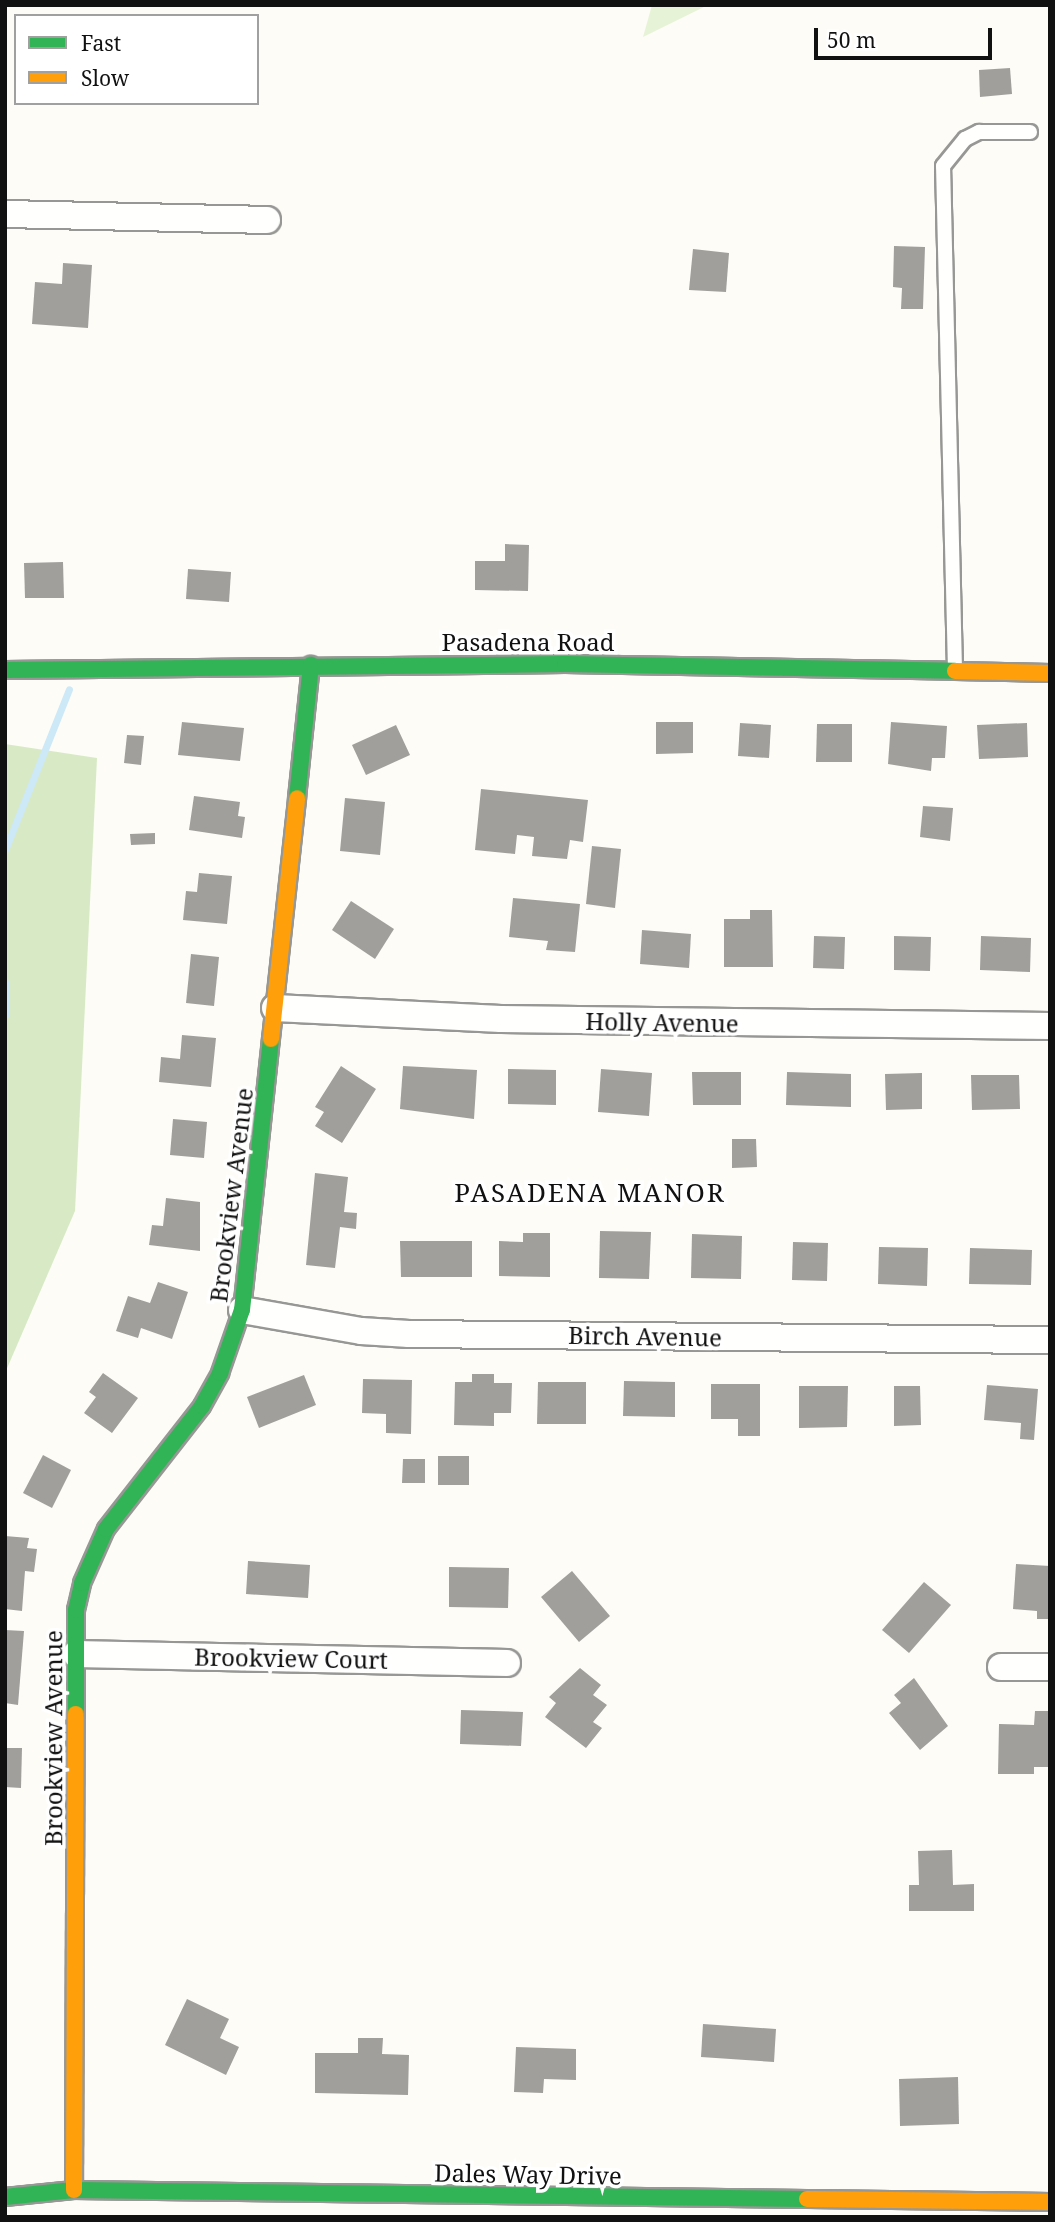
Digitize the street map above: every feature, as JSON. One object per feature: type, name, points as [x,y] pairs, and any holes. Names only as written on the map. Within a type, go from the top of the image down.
[{"type":"street","points":[[5,214],[267,220]]},
{"type":"street","name":"Pasadena Road","points":[[5,670],[312,665],[1050,673]]},
{"type":"street","name":"Brookview Avenue","points":[[74,2190],[76,1609],[91,1559],[119,1512],[202,1406],[220,1373],[242,1310],[312,665]]},
{"type":"street","name":"Holly Avenue","points":[[275,1008],[501,1019],[1050,1026]]},
{"type":"street","name":"Birch Avenue","points":[[242,1310],[361,1331],[409,1334],[1050,1340]]},
{"type":"street","name":"Brookview Court","points":[[76,1654],[507,1663]]},
{"type":"street","points":[[1001,1667],[1050,1667]]},
{"type":"street","name":"Dales Way Drive","points":[[5,2197],[74,2190],[665,2208],[1050,2202]]},
{"type":"lane","points":[[955,672],[943,166],[965,139],[979,132],[1030,132]]},
{"type":"green space","points":[[652,5],[708,5],[643,37]]},
{"type":"green space","points":[[5,744],[97,758],[75,1211],[5,1373]]},
{"type":"building","points":[[1010,68],[1012,94],[980,97],[979,70]]},
{"type":"building","points":[[894,246],[925,247],[923,309],[901,309],[902,288],[893,287]]},
{"type":"building","points":[[693,249],[729,253],[726,292],[689,290]]},
{"type":"building","points":[[63,263],[92,265],[88,328],[32,324],[35,282],[62,284]]},
{"type":"building","points":[[505,544],[529,545],[528,591],[475,590],[475,561],[505,561]]},
{"type":"building","points":[[63,562],[64,598],[25,598],[24,563]]},
{"type":"building","points":[[188,569],[231,572],[229,602],[186,599]]},
{"type":"building","points":[[182,722],[244,728],[240,761],[178,755]]},
{"type":"building","points":[[656,722],[693,722],[693,753],[656,754]]},
{"type":"building","points":[[891,722],[947,726],[945,758],[932,758],[931,771],[888,764]]},
{"type":"building","points":[[740,723],[771,725],[769,758],[738,756]]},
{"type":"building","points":[[1027,723],[1028,757],[979,759],[977,725]]},
{"type":"building","points":[[817,724],[852,724],[852,762],[816,762]]},
{"type":"building","points":[[396,725],[410,755],[366,775],[352,745]]},
{"type":"building","points":[[127,735],[144,736],[141,765],[124,763]]},
{"type":"building","points":[[481,789],[588,800],[583,842],[570,840],[567,859],[532,856],[534,837],[517,835],[515,854],[475,850]]},
{"type":"building","points":[[194,796],[240,802],[238,816],[245,817],[242,838],[189,830]]},
{"type":"building","points":[[345,798],[385,802],[380,855],[340,851]]},
{"type":"building","points":[[923,806],[953,808],[950,841],[920,837]]},
{"type":"building","points":[[155,833],[155,844],[131,845],[130,834]]},
{"type":"building","points":[[592,846],[621,849],[615,908],[586,904]]},
{"type":"building","points":[[199,873],[232,876],[227,924],[183,920],[186,891],[197,892]]},
{"type":"building","points":[[513,898],[580,904],[575,952],[546,950],[548,941],[509,937]]},
{"type":"building","points":[[351,901],[394,929],[375,959],[332,930]]},
{"type":"building","points":[[750,910],[772,910],[773,967],[724,967],[724,919],[750,919]]},
{"type":"building","points":[[642,930],[691,934],[689,968],[640,964]]},
{"type":"building","points":[[814,936],[845,937],[844,969],[813,968]]},
{"type":"building","points":[[894,936],[931,937],[930,971],[894,970]]},
{"type":"building","points":[[981,936],[1031,938],[1030,972],[980,970]]},
{"type":"building","points":[[191,954],[219,957],[214,1006],[186,1003]]},
{"type":"building","points":[[182,1035],[216,1038],[211,1087],[159,1082],[161,1057],[180,1059]]},
{"type":"building","points":[[341,1066],[376,1089],[342,1143],[315,1126],[324,1112],[315,1107]]},
{"type":"building","points":[[403,1066],[477,1070],[474,1119],[400,1109]]},
{"type":"building","points":[[508,1069],[556,1070],[556,1105],[508,1104]]},
{"type":"building","points":[[601,1069],[652,1073],[649,1116],[598,1112]]},
{"type":"building","points":[[692,1072],[741,1072],[741,1105],[693,1105]]},
{"type":"building","points":[[787,1072],[851,1074],[851,1107],[786,1105]]},
{"type":"building","points":[[922,1073],[922,1109],[886,1110],[885,1074]]},
{"type":"building","points":[[971,1075],[1019,1075],[1020,1109],[972,1110]]},
{"type":"building","points":[[173,1119],[207,1122],[204,1158],[170,1155]]},
{"type":"building","points":[[732,1139],[756,1139],[757,1167],[732,1168]]},
{"type":"building","points":[[315,1173],[348,1177],[344,1212],[357,1213],[356,1229],[340,1227],[335,1268],[306,1265]]},
{"type":"building","points":[[166,1198],[200,1202],[200,1251],[149,1245],[152,1225],[163,1226]]},
{"type":"building","points":[[600,1231],[651,1232],[649,1279],[599,1278]]},
{"type":"building","points":[[523,1233],[550,1233],[550,1277],[499,1276],[499,1241],[523,1242]]},
{"type":"building","points":[[692,1234],[742,1236],[741,1279],[691,1278]]},
{"type":"building","points":[[400,1241],[472,1241],[472,1277],[401,1277]]},
{"type":"building","points":[[793,1242],[828,1243],[827,1281],[792,1280]]},
{"type":"building","points":[[879,1247],[928,1248],[927,1286],[878,1284]]},
{"type":"building","points":[[970,1248],[1032,1250],[1031,1285],[969,1284]]},
{"type":"building","points":[[158,1282],[188,1292],[172,1339],[141,1328],[138,1338],[116,1331],[128,1296],[150,1303]]},
{"type":"building","points":[[103,1373],[138,1398],[112,1433],[84,1413],[96,1397],[89,1392]]},
{"type":"building","points":[[472,1374],[494,1374],[494,1383],[512,1383],[511,1413],[494,1413],[494,1426],[454,1425],[455,1382],[472,1382]]},
{"type":"building","points":[[304,1375],[316,1405],[259,1428],[247,1397]]},
{"type":"building","points":[[363,1379],[412,1380],[411,1434],[386,1433],[386,1414],[362,1413]]},
{"type":"building","points":[[624,1381],[675,1382],[675,1417],[623,1416]]},
{"type":"building","points":[[538,1382],[586,1382],[586,1424],[537,1424]]},
{"type":"building","points":[[711,1384],[760,1384],[760,1436],[738,1436],[738,1419],[711,1419]]},
{"type":"building","points":[[987,1385],[1038,1389],[1034,1440],[1020,1439],[1021,1423],[984,1420]]},
{"type":"building","points":[[799,1386],[848,1386],[847,1427],[799,1428]]},
{"type":"building","points":[[894,1386],[920,1386],[921,1425],[894,1426]]},
{"type":"building","points":[[43,1455],[71,1470],[52,1508],[23,1493]]},
{"type":"building","points":[[438,1456],[469,1456],[469,1485],[438,1485]]},
{"type":"building","points":[[403,1459],[425,1459],[425,1483],[402,1483]]},
{"type":"building","points":[[5,1536],[29,1538],[27,1548],[37,1549],[34,1572],[25,1571],[22,1611],[5,1609]]},
{"type":"building","points":[[248,1561],[310,1565],[308,1598],[246,1594]]},
{"type":"building","points":[[1016,1564],[1050,1566],[1050,1619],[1037,1619],[1037,1611],[1013,1609]]},
{"type":"building","points":[[449,1567],[509,1568],[508,1608],[449,1607]]},
{"type":"building","points":[[572,1571],[610,1616],[579,1642],[541,1597]]},
{"type":"building","points":[[924,1582],[951,1605],[909,1653],[882,1630]]},
{"type":"building","points":[[5,1630],[24,1631],[18,1705],[5,1703]]},
{"type":"building","points":[[580,1668],[601,1685],[593,1695],[607,1705],[593,1722],[602,1728],[586,1748],[545,1717],[556,1703],[549,1697]]},
{"type":"building","points":[[914,1678],[948,1726],[920,1750],[889,1713],[901,1703],[894,1695]]},
{"type":"building","points":[[461,1710],[523,1712],[521,1746],[460,1744]]},
{"type":"building","points":[[1035,1711],[1050,1711],[1050,1767],[1034,1767],[1034,1774],[998,1774],[999,1724],[1034,1725]]},
{"type":"building","points":[[5,1748],[22,1748],[21,1788],[5,1787]]},
{"type":"building","points":[[952,1850],[953,1885],[974,1884],[974,1911],[909,1911],[909,1885],[919,1885],[918,1851]]},
{"type":"building","points":[[187,1999],[229,2019],[220,2038],[239,2047],[226,2075],[165,2045]]},
{"type":"building","points":[[703,2024],[776,2029],[774,2062],[701,2057]]},
{"type":"building","points":[[358,2038],[383,2038],[382,2054],[409,2055],[408,2095],[315,2093],[315,2053],[358,2053]]},
{"type":"building","points":[[516,2047],[576,2049],[576,2080],[544,2079],[543,2093],[514,2092]]},
{"type":"building","points":[[958,2077],[959,2124],[900,2126],[899,2079]]},
{"type":"waterway","points":[[5,850],[69,689]]},
{"type":"waterway","points":[[5,982],[5,1015]]},
{"type":"traffic: fast","points":[[5,670],[565,664],[955,671]]},
{"type":"traffic: fast","points":[[297,798],[311,665]]},
{"type":"traffic: fast","points":[[76,1714],[76,1610],[82,1583],[106,1529],[202,1406],[220,1373],[242,1310],[271,1039]]},
{"type":"traffic: fast","points":[[5,2197],[74,2190],[807,2199]]},
{"type":"traffic: slow","points":[[955,671],[1050,673]]},
{"type":"traffic: slow","points":[[271,1039],[297,798]]},
{"type":"traffic: slow","points":[[74,2190],[76,1714]]},
{"type":"traffic: slow","points":[[807,2199],[1050,2202]]},
{"type":"district","name":"PASADENA MANOR","points":[[590,1193]]}]
